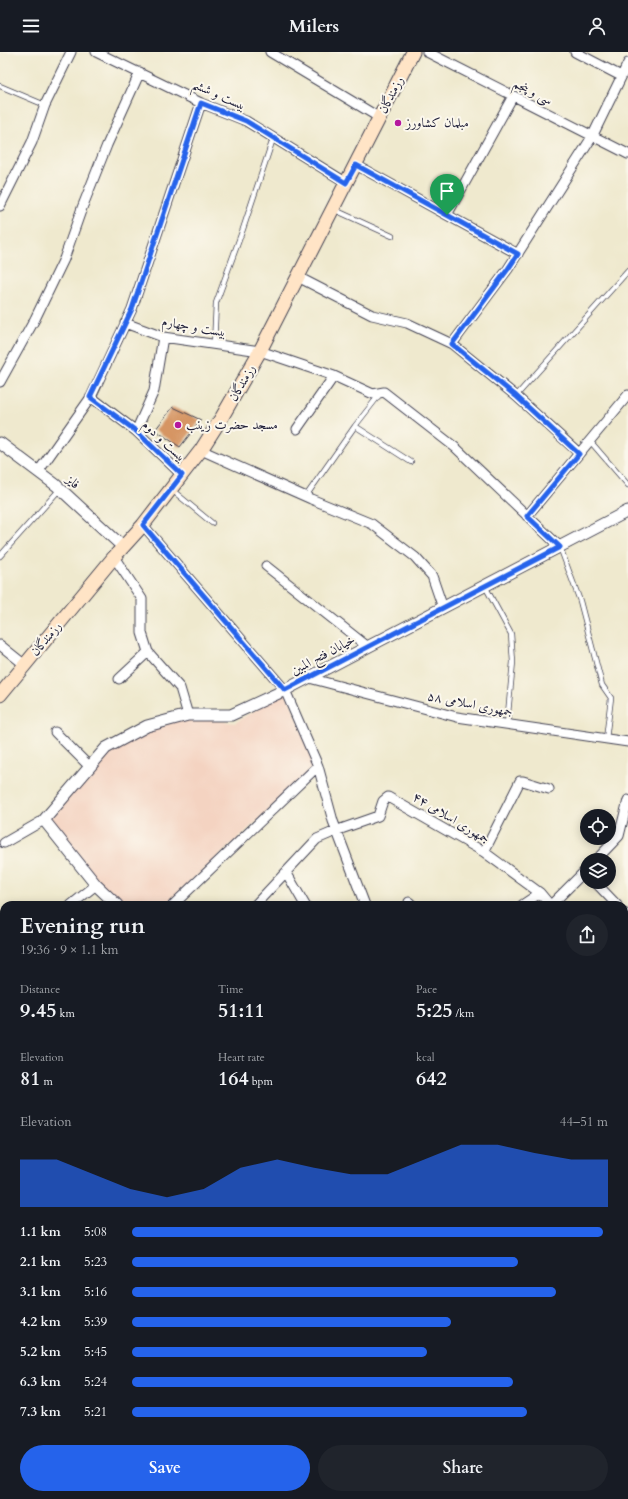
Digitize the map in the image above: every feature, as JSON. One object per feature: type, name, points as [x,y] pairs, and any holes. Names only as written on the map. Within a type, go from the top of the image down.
[{"type":"main road","name":"رزمندگان","points":[[0,695],[114,557],[143,525],[201,450],[260,351],[380,118],[411,53]]},
{"type":"street","points":[[0,206],[32,142],[45,105],[71,52]]},
{"type":"street","name":"بیست و ششم","points":[[96,52],[140,72],[201,103],[246,121],[346,183]]},
{"type":"street","points":[[270,52],[380,118]]},
{"type":"street","name":"سی و پنجم","points":[[427,52],[628,154]]},
{"type":"street","points":[[575,52],[621,76]]},
{"type":"street","points":[[452,344],[508,269],[592,137],[628,63]]},
{"type":"street","points":[[0,382],[35,318],[64,259],[87,194],[140,72]]},
{"type":"street","points":[[447,215],[513,96]]},
{"type":"street","points":[[38,472],[90,397],[125,323],[139,287],[201,103]]},
{"type":"street","points":[[356,165],[518,254]]},
{"type":"street","points":[[298,277],[372,315],[407,324],[452,344],[516,396],[579,454]]},
{"type":"street","name":"بیست و چهارم","points":[[125,323],[163,337],[260,351],[334,376],[373,394],[384,392],[456,448],[560,547]]},
{"type":"street","points":[[136,431],[154,391],[163,337]]},
{"type":"street","points":[[297,429],[334,376]]},
{"type":"street","points":[[527,516],[628,395]]},
{"type":"street","name":"بیست و دوم","points":[[90,397],[136,431],[182,475]]},
{"type":"street","name":"فایز","points":[[0,443],[60,489],[123,547]]},
{"type":"street","points":[[201,450],[372,524],[415,557],[432,576],[443,608]]},
{"type":"street","name":"خیابان فتح المبین","points":[[44,820],[106,748],[148,726],[188,715],[231,715],[309,678],[628,511]]},
{"type":"street","points":[[143,525],[285,690],[318,766],[333,821],[338,830],[364,901]]},
{"type":"street","points":[[114,557],[142,599],[142,633],[148,652],[180,688],[188,715]]},
{"type":"street","points":[[266,566],[368,647]]},
{"type":"street","points":[[0,644],[25,665]]},
{"type":"street","points":[[119,679],[148,652]]},
{"type":"street","name":"جمهوری اسلامی ۵۸","points":[[309,678],[457,717],[628,742]]},
{"type":"street","points":[[55,732],[90,767]]},
{"type":"street","points":[[178,901],[318,766]]},
{"type":"street","points":[[484,852],[520,781],[549,789]]},
{"type":"street","name":"جمهوری اسلامی ۴۴","points":[[338,830],[378,816],[383,801],[388,796],[484,852],[540,893],[547,901]]},
{"type":"street","points":[[603,853],[619,836],[628,800]]},
{"type":"street","points":[[4,843],[44,820],[96,885],[113,901]]},
{"type":"street","points":[[259,901],[317,839],[338,830]]},
{"type":"street","points":[[286,872],[303,901]]},
{"type":"street","points":[[555,901],[580,877]]},
{"type":"street","points":[[76,901],[96,885]]},
{"type":"street","points":[[602,889],[613,901]]},
{"type":"street","points":[[528,901],[540,893]]},
{"type":"lane","points":[[0,86],[45,105]]},
{"type":"lane","points":[[214,345],[216,304],[273,139]]},
{"type":"lane","points":[[333,209],[392,236]]},
{"type":"lane","points":[[516,396],[628,271]]},
{"type":"lane","points":[[306,496],[355,426],[381,393]]},
{"type":"lane","points":[[355,426],[411,462]]},
{"type":"lane","points":[[590,440],[628,485]]},
{"type":"lane","points":[[0,556],[60,489]]},
{"type":"lane","points":[[171,489],[212,523]]},
{"type":"lane","points":[[560,547],[580,601],[602,685],[610,698],[606,739]]},
{"type":"lane","points":[[485,586],[511,634],[513,662],[507,724]]},
{"type":"shaded area","points":[[285,690],[318,766],[169,901],[114,901],[44,820],[106,748],[188,715],[235,723]]},
{"type":"building","name":"مسجد حضرت زینب","points":[[173,407],[201,420],[180,447],[155,430]]},
{"type":"place","name":"مبلمان کشاورز","points":[[398,123]]},
{"type":"place","name":"مسجد حضرت زینب","points":[[178,425]]},
{"type":"route","points":[[201,103],[246,121],[346,183],[356,165],[447,215],[518,254],[452,344],[516,396],[579,454],[527,516],[560,547],[285,690],[143,525],[182,475],[136,431],[90,397],[132,309],[201,103]]}]
